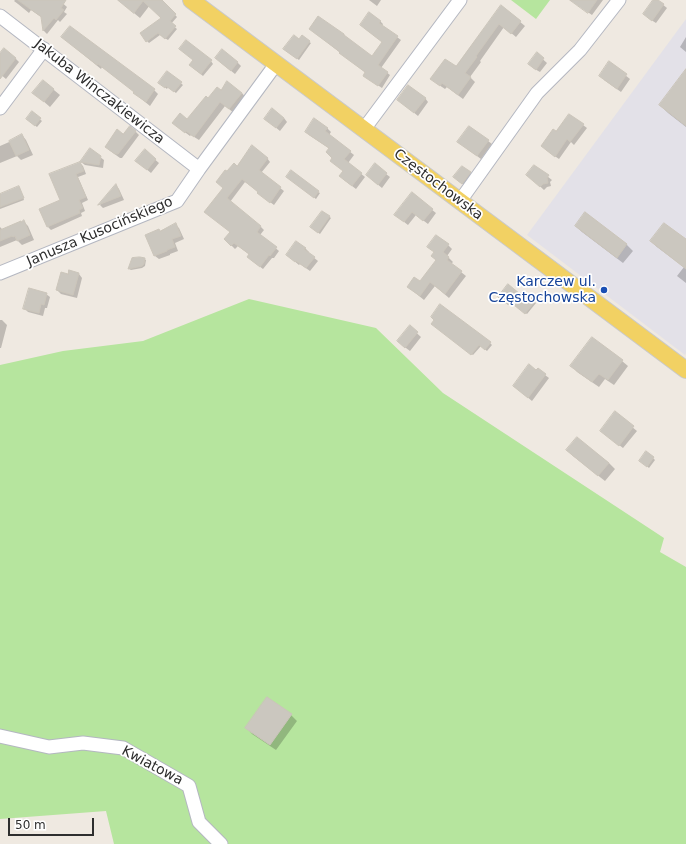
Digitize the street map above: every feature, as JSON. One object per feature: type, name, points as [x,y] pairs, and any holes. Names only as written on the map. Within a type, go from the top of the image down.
[{"type":"main road","name":"Częstochowska","points":[[191,0],[686,370]]},
{"type":"street","points":[[364,129],[460,0]]},
{"type":"street","points":[[460,201],[538,93],[580,50],[619,0]]},
{"type":"street","name":"Jakuba Winczakiewicza","points":[[0,16],[198,169]]},
{"type":"street","points":[[0,108],[44,49]]},
{"type":"street","name":"Janusza Kusocińskiego","points":[[0,273],[177,201],[198,169],[276,64]]},
{"type":"street","name":"Kwiatowa","points":[[0,736],[49,748],[83,742],[123,748],[189,786],[199,822],[221,844]]},
{"type":"shaded area","points":[[686,19],[686,353],[685,355],[527,235]]},
{"type":"green space","points":[[511,0],[550,0],[536,19]]},
{"type":"green space","points":[[249,299],[376,328],[443,393],[664,538],[660,552],[686,567],[686,844],[114,844],[106,811],[0,819],[0,365],[63,351],[143,341]]},
{"type":"building","points":[[18,0],[66,0],[61,8],[64,10],[56,20],[54,18],[43,31],[41,17]]},
{"type":"building","points":[[118,0],[162,0],[176,14],[170,21],[176,26],[165,39],[158,33],[146,42],[140,33],[161,18],[143,1],[134,13]]},
{"type":"building","points":[[570,0],[597,0],[588,13]]},
{"type":"building","points":[[653,0],[658,0],[664,4],[652,21],[643,14]]},
{"type":"building","points":[[501,5],[521,21],[511,34],[499,24],[465,73],[471,77],[458,95],[442,83],[440,86],[430,79],[445,59],[456,66]]},
{"type":"building","points":[[369,12],[381,21],[379,23],[398,36],[378,65],[388,72],[378,86],[363,76],[365,72],[309,29],[318,16],[372,56],[382,42],[360,25]]},
{"type":"building","points":[[70,26],[155,89],[146,102],[61,37]]},
{"type":"building","points":[[294,35],[299,39],[302,35],[310,41],[297,59],[283,49]]},
{"type":"building","points":[[186,40],[212,60],[201,74],[189,65],[193,60],[179,49]]},
{"type":"building","points":[[4,48],[16,58],[0,79],[0,53]]},
{"type":"building","points":[[222,49],[238,62],[231,71],[215,58]]},
{"type":"building","points":[[537,52],[544,58],[536,70],[528,64]]},
{"type":"building","points":[[609,61],[627,74],[617,89],[599,76]]},
{"type":"building","points":[[686,69],[686,126],[659,105]]},
{"type":"building","points":[[167,71],[182,82],[174,92],[166,86],[165,88],[158,83]]},
{"type":"building","points":[[43,80],[54,89],[44,102],[32,93]]},
{"type":"building","points":[[227,81],[242,93],[229,109],[220,102],[194,137],[186,131],[185,133],[172,123],[180,113],[187,119],[206,96],[208,98],[217,87],[221,90]]},
{"type":"building","points":[[408,85],[426,98],[414,113],[397,100]]},
{"type":"building","points":[[272,108],[284,118],[276,128],[264,119]]},
{"type":"building","points":[[32,111],[41,118],[35,126],[26,119]]},
{"type":"building","points":[[569,114],[584,124],[570,142],[567,139],[555,157],[541,146],[553,129],[556,131]]},
{"type":"building","points":[[314,118],[328,128],[325,131],[351,151],[344,159],[362,173],[352,186],[339,176],[343,171],[330,161],[332,158],[326,152],[329,148],[305,132]]},
{"type":"building","points":[[130,126],[136,131],[118,154],[115,154],[105,147],[117,129],[123,134]]},
{"type":"building","points":[[469,126],[489,140],[477,156],[457,142]]},
{"type":"building","points":[[22,134],[29,150],[16,156],[9,141]]},
{"type":"building","points":[[252,145],[268,158],[259,170],[281,187],[270,203],[242,179],[227,198],[261,226],[257,232],[277,247],[260,267],[247,257],[249,254],[234,243],[231,246],[224,239],[230,232],[204,212],[223,188],[216,182],[225,170],[227,171],[234,163],[237,166]]},
{"type":"building","points":[[90,148],[101,156],[99,165],[80,162]]},
{"type":"building","points":[[145,149],[156,159],[147,170],[135,161]]},
{"type":"building","points":[[80,162],[84,171],[76,174],[86,197],[79,200],[83,208],[79,210],[80,213],[47,227],[39,209],[60,200],[49,174]]},
{"type":"building","points":[[375,163],[387,173],[378,185],[366,175]]},
{"type":"building","points":[[534,165],[549,175],[547,178],[548,183],[543,184],[540,187],[526,175]]},
{"type":"building","points":[[462,166],[471,172],[462,184],[453,177]]},
{"type":"building","points":[[291,170],[319,191],[314,198],[286,177]]},
{"type":"building","points":[[116,184],[121,196],[98,205]]},
{"type":"building","points":[[19,186],[24,198],[0,207],[0,194]]},
{"type":"building","points":[[412,192],[433,209],[423,221],[412,212],[404,222],[394,215]]},
{"type":"building","points":[[322,211],[330,216],[318,233],[310,227]]},
{"type":"building","points":[[585,212],[627,244],[617,258],[575,226]]},
{"type":"building","points":[[24,220],[30,235],[17,241],[15,236],[12,236],[0,241],[0,230]]},
{"type":"building","points":[[176,223],[181,236],[172,239],[175,247],[154,256],[145,235],[159,229],[160,231]]},
{"type":"building","points":[[664,223],[686,239],[686,269],[650,241]]},
{"type":"building","points":[[436,235],[449,244],[443,252],[449,257],[447,260],[462,271],[445,294],[430,282],[420,296],[407,287],[414,277],[420,281],[436,260],[431,256],[434,252],[427,247]]},
{"type":"building","points":[[296,241],[315,257],[306,268],[286,255]]},
{"type":"building","points":[[132,258],[145,258],[142,266],[128,269]]},
{"type":"building","points":[[69,270],[79,273],[73,295],[56,290],[61,272],[68,274]]},
{"type":"building","points":[[508,284],[520,294],[523,290],[535,301],[525,314],[509,301],[506,304],[498,297]]},
{"type":"building","points":[[29,288],[47,293],[44,305],[41,304],[39,313],[23,309]]},
{"type":"building","points":[[440,304],[491,342],[485,350],[479,345],[471,355],[431,324],[434,320],[431,317]]},
{"type":"building","points":[[410,325],[418,332],[405,348],[397,341]]},
{"type":"building","points":[[592,337],[623,360],[608,380],[599,374],[592,382],[570,366]]},
{"type":"building","points":[[529,364],[536,370],[538,368],[546,374],[528,398],[513,386]]},
{"type":"building","points":[[615,411],[634,426],[619,446],[600,431]]},
{"type":"building","points":[[577,437],[609,463],[598,476],[566,450]]},
{"type":"building","points":[[646,451],[654,457],[647,467],[639,461]]},
{"type":"building","points":[[267,697],[292,714],[270,745],[245,728]]},
{"type":"place","name":"Karczew ul. Częstochowska","points":[[604,290]]}]
